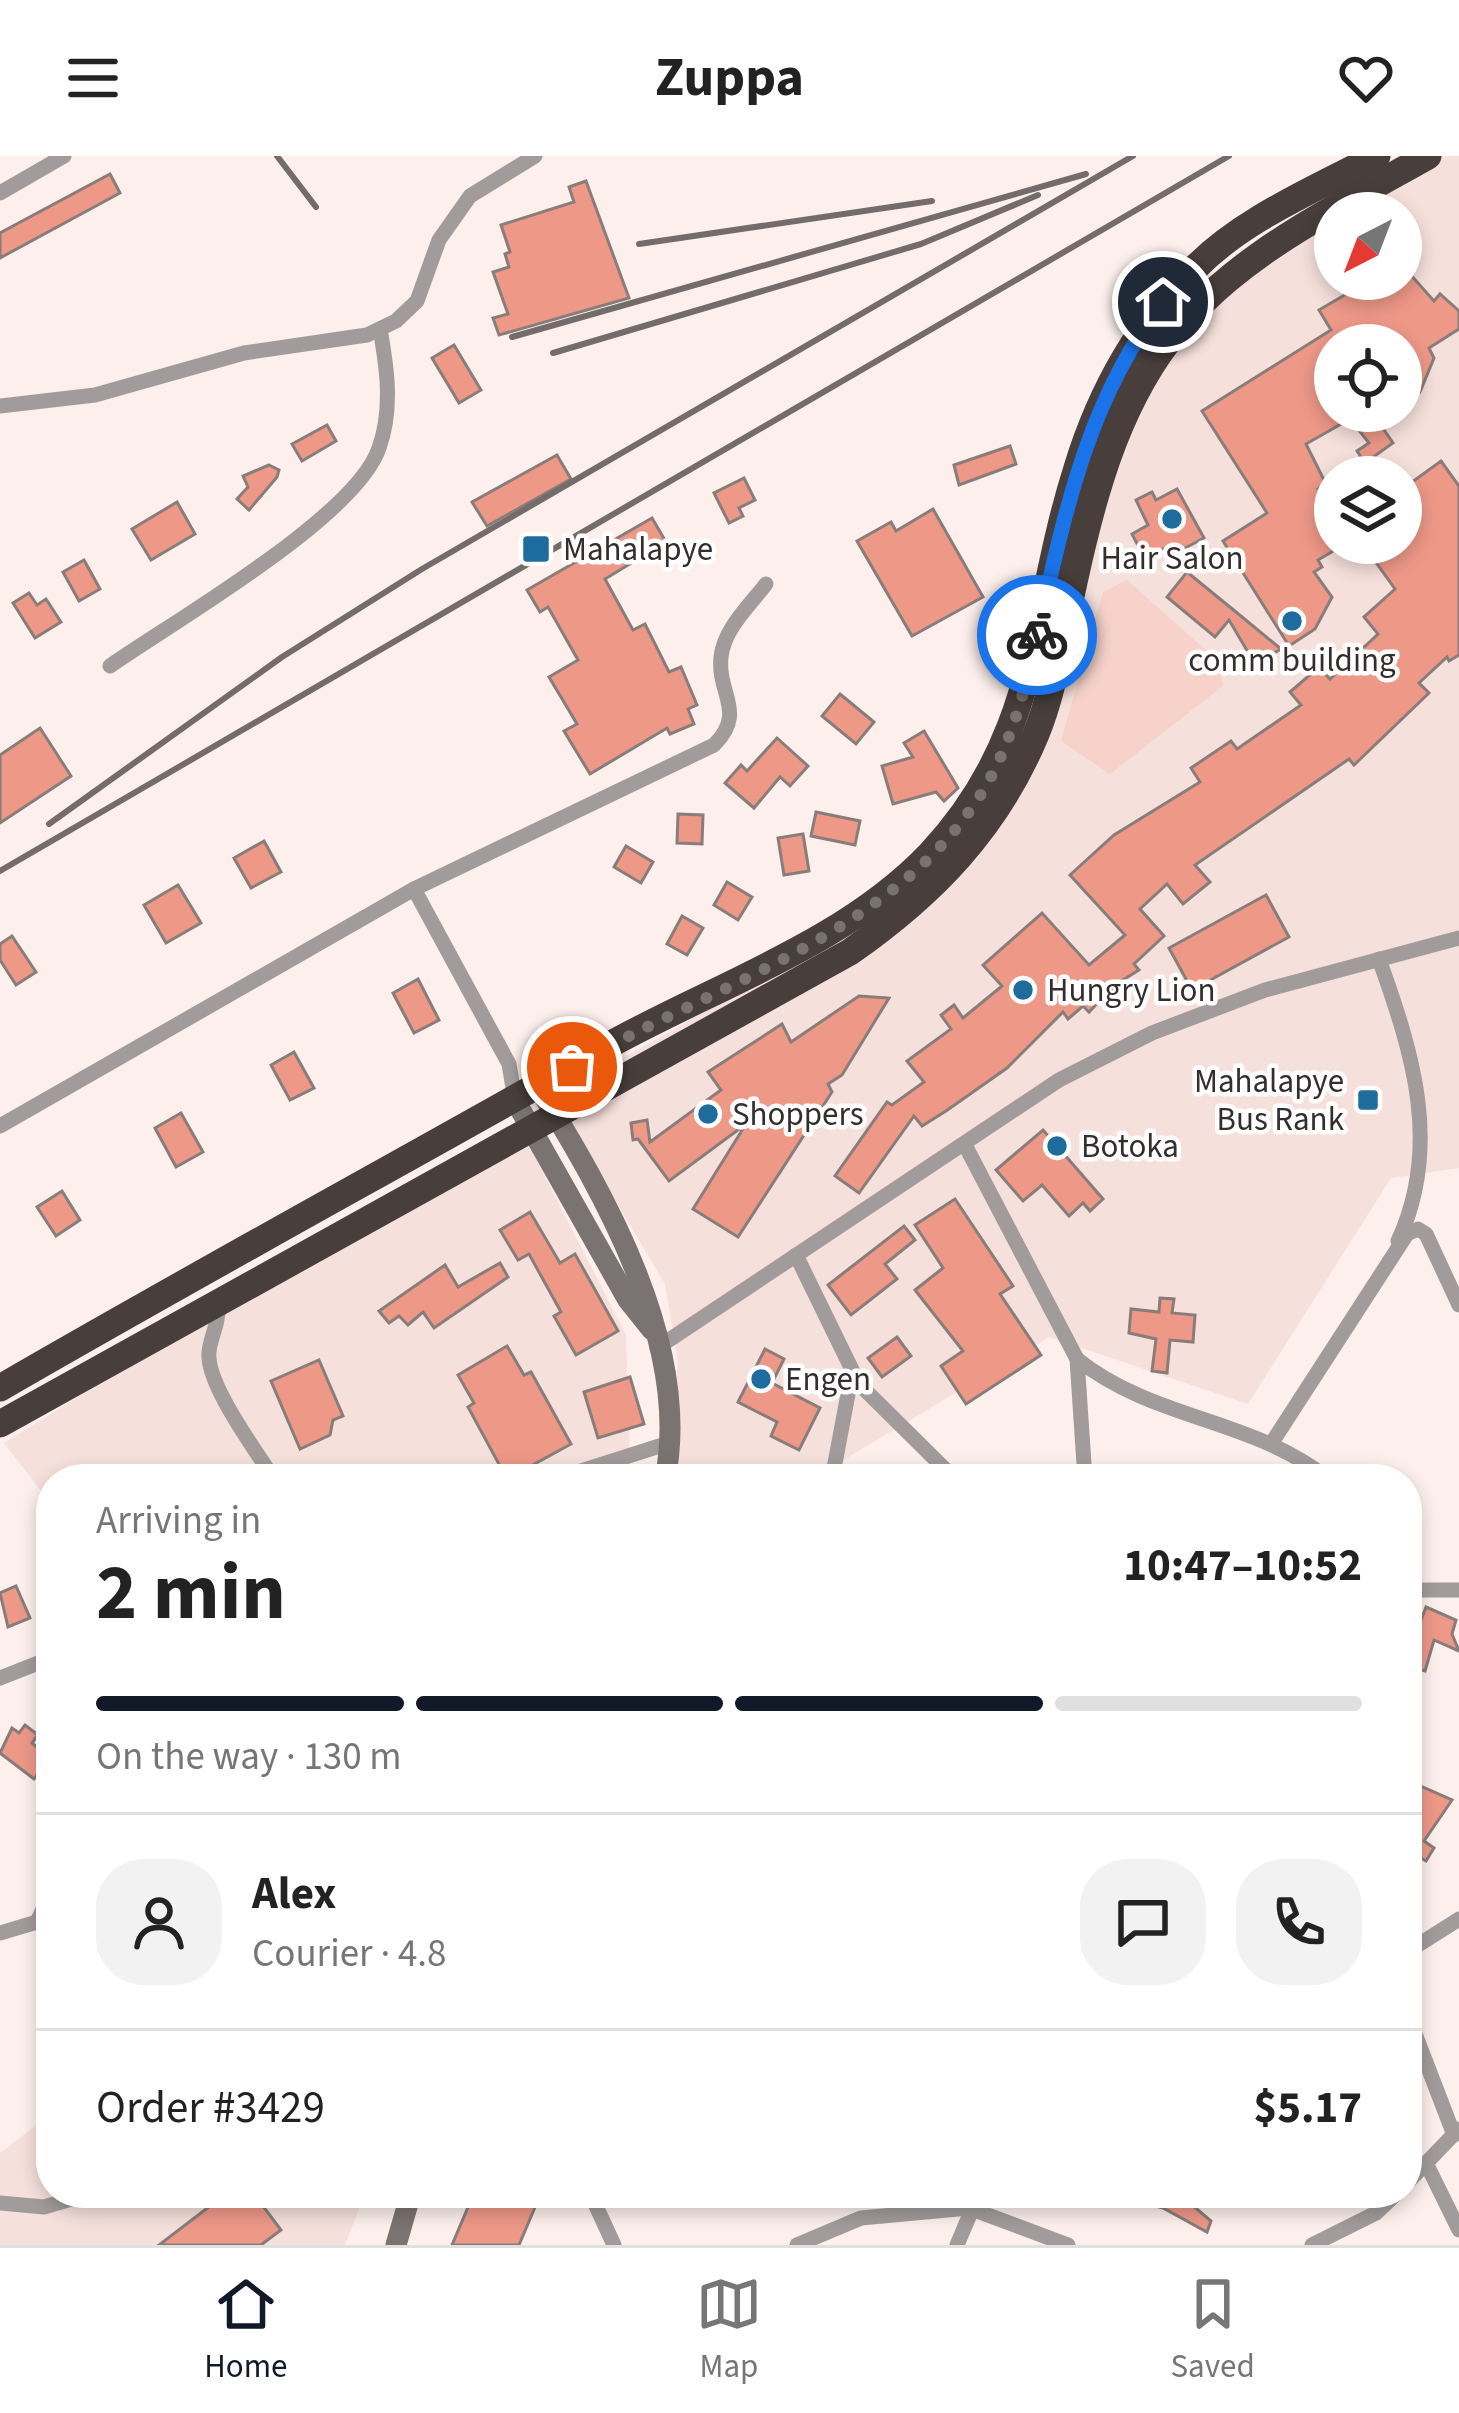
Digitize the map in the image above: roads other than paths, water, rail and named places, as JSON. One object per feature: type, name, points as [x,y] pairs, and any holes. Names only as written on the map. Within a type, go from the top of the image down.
[{"type":"highway","points":[[0,1388],[287,1222],[836,927],[884,894],[948,832],[986,785],[1015,722],[1076,468],[1137,335],[1198,264],[1278,209],[1377,156]]},
{"type":"highway","points":[[0,1424],[850,952],[944,878],[992,817],[1037,732],[1100,476],[1127,410],[1159,354],[1218,287],[1428,156]]},
{"type":"street","points":[[0,194],[64,156]]},
{"type":"street","points":[[0,406],[95,395],[244,353],[380,329],[417,301],[439,240],[470,196],[512,162],[535,156]]},
{"type":"street","points":[[110,666],[304,531],[368,471],[386,422],[388,376],[380,329]]},
{"type":"street","points":[[0,1126],[414,890],[713,745],[727,730],[733,710],[721,667],[725,642],[766,584]]},
{"type":"street","points":[[414,890],[526,1093],[635,1264],[646,1290],[654,1339],[669,1443],[667,1464]]},
{"type":"street","points":[[654,1339],[796,1255],[1059,1080],[1152,1033],[1265,990],[1459,938]]},
{"type":"street","points":[[1273,1441],[1397,1244],[1418,1190],[1422,1112],[1379,959]]},
{"type":"street","points":[[509,1064],[526,1093]]},
{"type":"street","points":[[965,1145],[1077,1359],[1083,1387],[1085,1464]]},
{"type":"street","points":[[1397,1244],[1418,1229],[1426,1234],[1459,1305]]},
{"type":"street","points":[[796,1255],[852,1373],[881,1410],[939,1464]]},
{"type":"street","points":[[218,1302],[218,1332],[209,1350],[212,1372],[265,1464]]},
{"type":"street","points":[[1077,1359],[1137,1399],[1273,1441],[1306,1464]]},
{"type":"street","points":[[833,1464],[852,1373]]},
{"type":"street","points":[[603,1464],[669,1443]]},
{"type":"street","points":[[1422,1590],[1459,1590]]},
{"type":"street","points":[[0,1678],[36,1664]]},
{"type":"street","points":[[1422,1942],[1459,1919]]},
{"type":"street","points":[[0,1933],[36,1923]]},
{"type":"street","points":[[1422,2049],[1456,2132],[1422,2168]]},
{"type":"street","points":[[1426,2164],[1459,2230]]},
{"type":"street","points":[[0,2203],[36,2206]]},
{"type":"street","points":[[396,2245],[407,2208]]},
{"type":"street","points":[[597,2208],[614,2245]]},
{"type":"street","points":[[797,2245],[860,2218],[969,2208],[1068,2245]]},
{"type":"street","points":[[957,2245],[969,2208]]},
{"type":"street","points":[[1312,2245],[1381,2208]]},
{"type":"railway","points":[[277,156],[316,207]]},
{"type":"railway","points":[[49,824],[282,657],[422,569],[1133,156]]},
{"type":"railway","points":[[0,871],[1229,156]]},
{"type":"railway","points":[[512,337],[1086,174]]},
{"type":"railway","points":[[553,353],[921,244],[1038,195]]},
{"type":"railway","points":[[639,244],[932,201]]},
{"type":"place","name":"Hair Salon","points":[[1172,519]]},
{"type":"place","name":"Mahalapye","points":[[536,549]]},
{"type":"place","name":"comm building","points":[[1292,621]]},
{"type":"place","name":"Hungry Lion","points":[[1023,990]]},
{"type":"place","name":"Mahalapye Bus Rank","points":[[1368,1100]]},
{"type":"place","name":"Shoppers","points":[[708,1114]]},
{"type":"place","name":"Botoka","points":[[1057,1146]]},
{"type":"place","name":"Engen","points":[[761,1379]]}]
